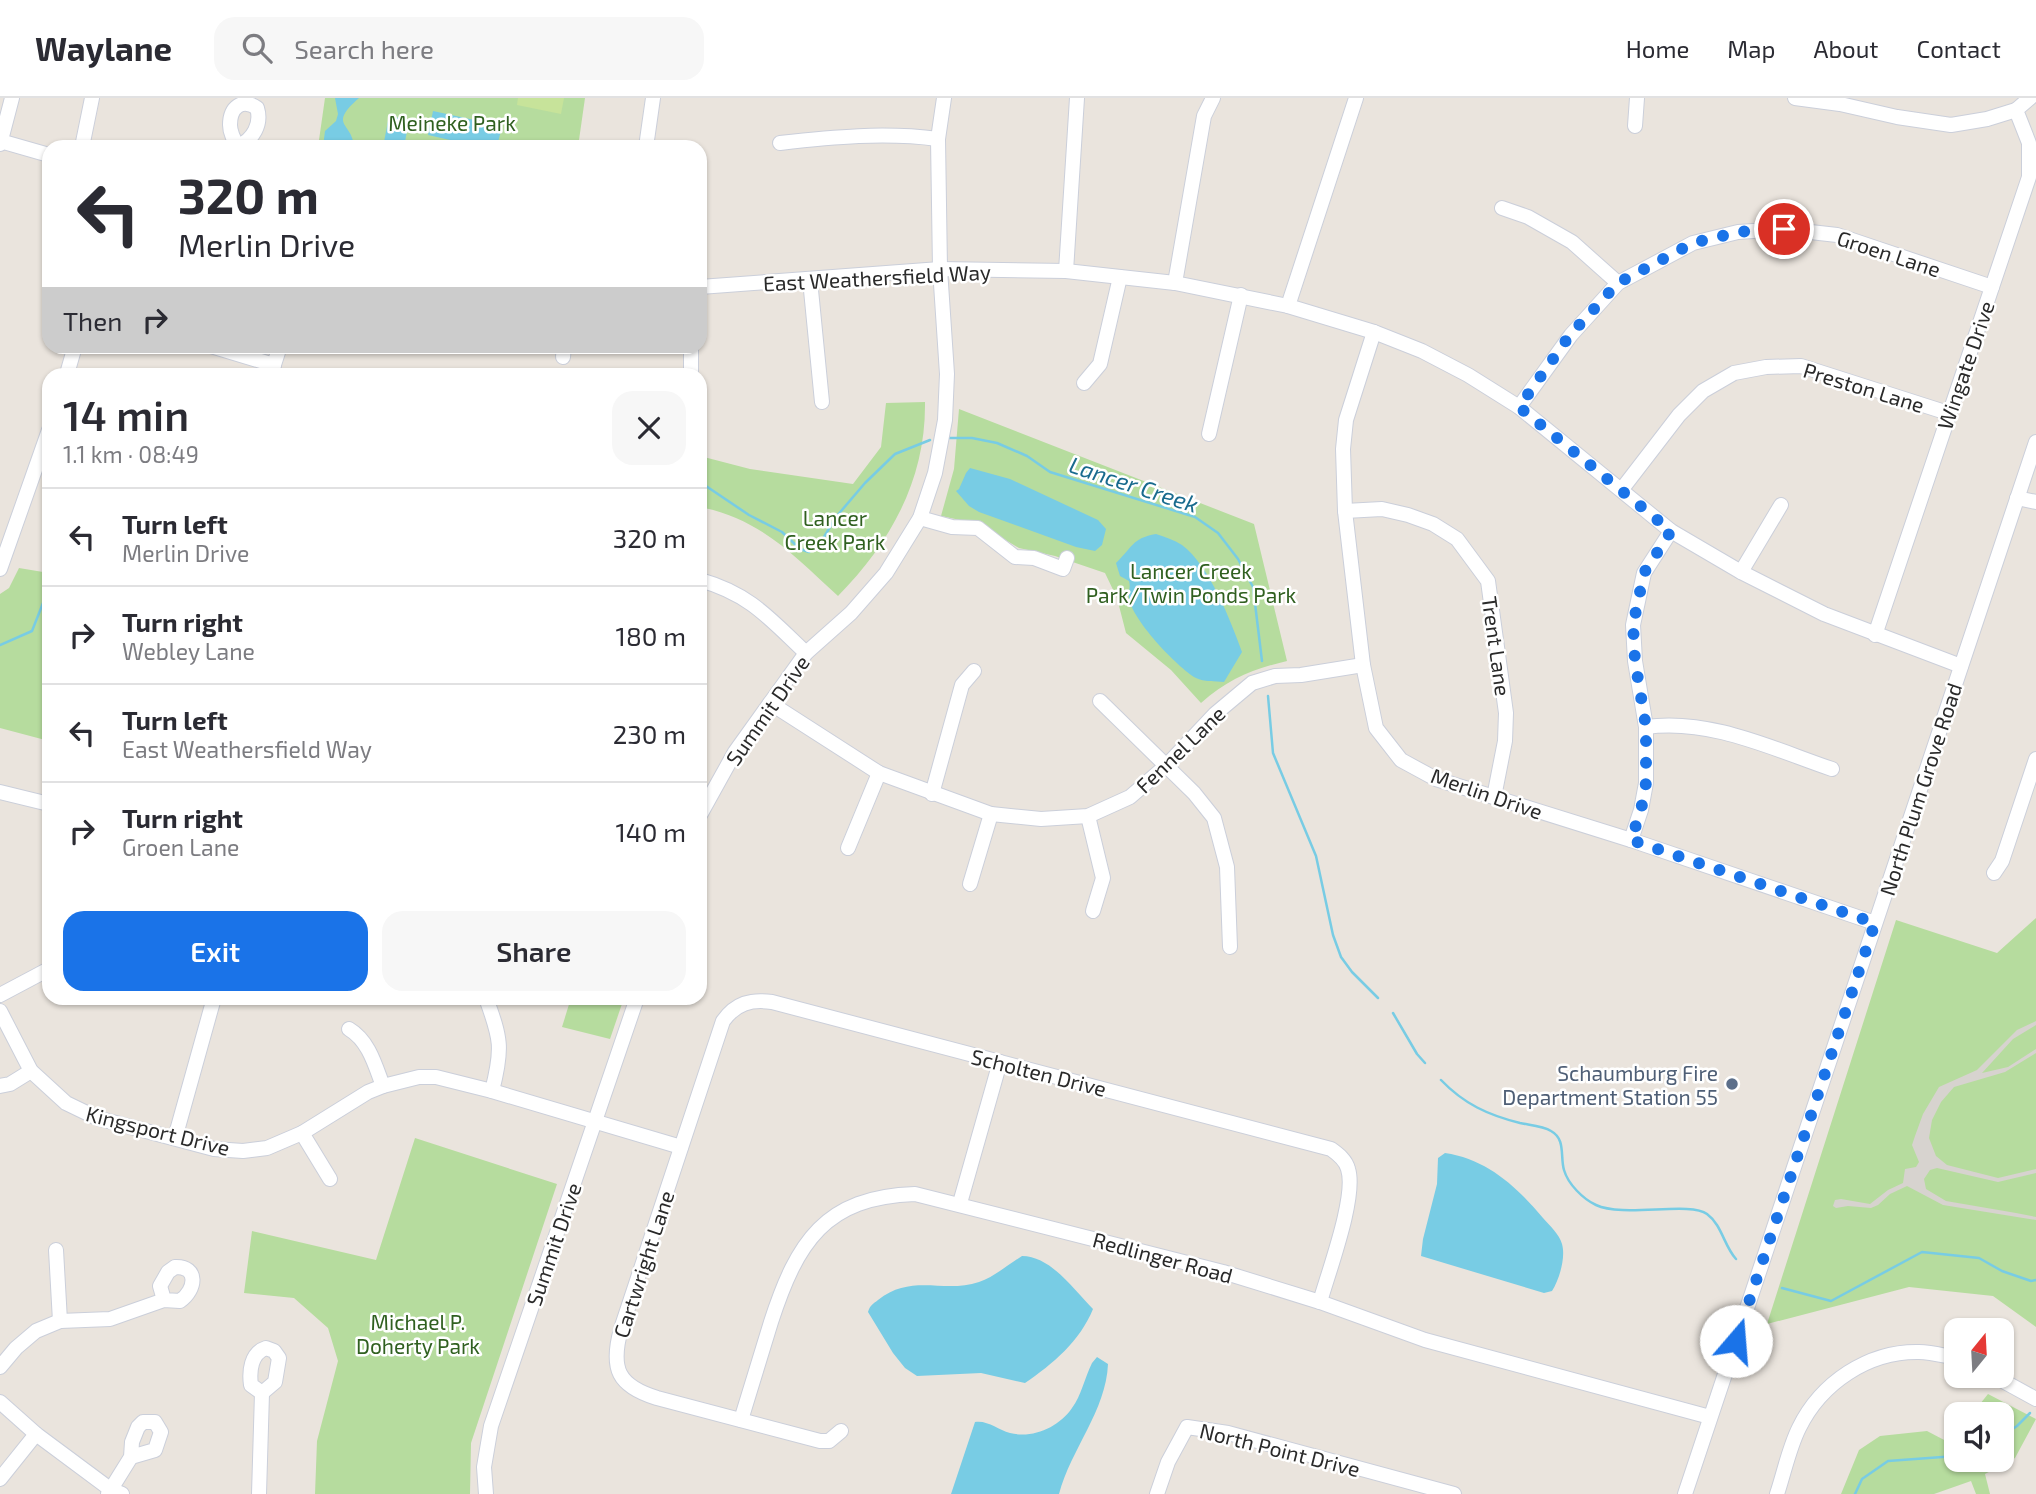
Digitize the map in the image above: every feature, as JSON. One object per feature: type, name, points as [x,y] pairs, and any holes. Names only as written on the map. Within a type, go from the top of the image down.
[{"type":"street","points":[[12,98],[0,142],[42,153]]},
{"type":"street","points":[[83,140],[92,98]]},
{"type":"street","points":[[647,140],[653,98]]},
{"type":"street","name":"Summit Drive","points":[[707,802],[735,752],[806,653],[851,613],[886,573],[920,518],[935,473],[945,421],[947,374],[940,269],[938,139],[944,98]]},
{"type":"street","points":[[1066,271],[1077,98]]},
{"type":"street","points":[[1175,283],[1204,116],[1213,98]]},
{"type":"street","points":[[1288,306],[1356,98]]},
{"type":"street","points":[[1635,126],[1637,98]]},
{"type":"street","points":[[1795,98],[1951,125],[1987,119],[2016,110],[2030,98]]},
{"type":"street","name":"Wingate Drive","points":[[1875,635],[2029,177],[2029,143],[2016,110]]},
{"type":"street","points":[[780,143],[860,135],[901,134],[938,139]]},
{"type":"street","points":[[1502,208],[1528,217],[1572,242],[1618,283]]},
{"type":"street","name":"Groen Lane","points":[[1519,407],[1570,335],[1618,283],[1693,243],[1738,232],[1784,229],[1837,235],[1992,286]]},
{"type":"street","name":"East Weathersfield Way","points":[[707,287],[940,269],[1066,271],[1175,283],[1241,295],[1374,332],[1422,351],[1468,374],[1519,407],[1671,531],[1741,572],[1824,614],[1961,666]]},
{"type":"street","points":[[1084,383],[1100,364],[1120,277]]},
{"type":"street","points":[[810,280],[822,402]]},
{"type":"street","points":[[1209,434],[1241,295]]},
{"type":"street","name":"Merlin Drive","points":[[1374,332],[1346,420],[1343,449],[1345,511],[1363,665],[1376,728],[1401,760],[1436,779],[1631,840],[1875,923]]},
{"type":"street","points":[[231,354],[267,368]]},
{"type":"street","name":"Preston Lane","points":[[1622,489],[1679,415],[1703,391],[1734,373],[1766,366],[1801,366],[1948,413]]},
{"type":"street","name":"North Plum Grove Road","points":[[1685,1494],[2036,442]]},
{"type":"street","points":[[0,569],[42,455]]},
{"type":"street","points":[[2017,498],[2036,502]]},
{"type":"street","points":[[1741,572],[1780,505]]},
{"type":"street","name":"Trent Lane","points":[[1345,511],[1382,509],[1408,514],[1433,524],[1457,539],[1488,581],[1506,713],[1505,741],[1494,797]]},
{"type":"street","points":[[920,518],[951,527],[978,528],[1015,557],[1034,558],[1063,569],[1067,558]]},
{"type":"street","points":[[1631,840],[1646,783],[1646,727],[1635,661],[1633,625],[1644,573],[1671,531]]},
{"type":"street","points":[[707,582],[721,586],[752,603],[806,653]]},
{"type":"street","name":"Fennel Lane","points":[[770,703],[879,773],[932,794],[991,814],[1041,819],[1088,816],[1130,797],[1167,765],[1214,714],[1252,683],[1275,676],[1301,675],[1363,665]]},
{"type":"street","points":[[932,794],[962,685],[974,671]]},
{"type":"street","points":[[1100,701],[1167,765],[1213,818],[1227,867],[1230,947]]},
{"type":"street","points":[[1646,727],[1670,724],[1719,732],[1832,769]]},
{"type":"street","points":[[1994,873],[2002,861],[2036,760]]},
{"type":"street","points":[[848,848],[879,773]]},
{"type":"street","points":[[0,792],[42,802]]},
{"type":"street","points":[[970,884],[991,814]]},
{"type":"street","points":[[1088,816],[1103,878],[1093,911]]},
{"type":"street","points":[[0,995],[42,974]]},
{"type":"street","name":"Scholten Drive","points":[[681,1147],[723,1021],[737,1005],[754,1001],[772,1002],[1331,1149],[1348,1168],[1348,1198],[1320,1302]]},
{"type":"street","points":[[175,1138],[212,1005]]},
{"type":"street","points":[[488,1005],[500,1038],[500,1054],[492,1091]]},
{"type":"street","name":"Summit Drive","points":[[485,1494],[484,1467],[491,1426],[635,1005]]},
{"type":"street","name":"Kingsport Drive","points":[[0,1011],[31,1071],[65,1103],[97,1118],[214,1149],[243,1151],[267,1148],[302,1133],[368,1092],[419,1077],[436,1077],[492,1091],[681,1147]]},
{"type":"street","points":[[349,1029],[358,1034],[368,1048],[383,1086]]},
{"type":"street","points":[[960,1203],[1000,1062]]},
{"type":"street","points":[[0,1086],[9,1084],[31,1071]]},
{"type":"street","points":[[302,1133],[330,1178]]},
{"type":"street","name":"Cartwright Lane","points":[[681,1147],[621,1329],[617,1346],[618,1367],[625,1382],[640,1392],[820,1441],[829,1441],[841,1431]]},
{"type":"street","name":"Redlinger Road","points":[[741,1420],[789,1273],[801,1248],[819,1228],[840,1212],[862,1201],[890,1195],[915,1194],[960,1203],[1223,1272],[1320,1302],[1424,1339],[1710,1416]]},
{"type":"street","points":[[56,1250],[60,1321]]},
{"type":"street","points":[[0,1367],[16,1348],[36,1331],[60,1321],[110,1319],[164,1300]]},
{"type":"street","points":[[1777,1494],[1798,1429],[1818,1398],[1842,1375],[1882,1357],[1919,1352],[1944,1356]]},
{"type":"street","points":[[2014,1387],[2036,1399]]},
{"type":"street","points":[[259,1494],[262,1393]]},
{"type":"street","points":[[0,1402],[36,1434],[113,1492],[131,1457]]},
{"type":"street","name":"North Point Drive","points":[[1157,1494],[1168,1462],[1187,1427],[1228,1433],[1454,1494]]},
{"type":"street","points":[[0,1479],[36,1434]]},
{"type":"green space","name":"Meineke Park","points":[[325,98],[585,98],[579,140],[319,140]]},
{"type":"green space","points":[[518,98],[564,98],[561,114],[517,105]]},
{"type":"green space","name":"Lancer Creek Park","points":[[925,402],[919,457],[902,508],[889,531],[874,554],[838,596],[791,553],[759,530],[741,520],[707,509],[707,458],[750,469],[853,484],[881,447],[886,403]]},
{"type":"green space","name":"Lancer Creek Park/Twin Ponds Park","points":[[959,409],[1254,524],[1287,661],[1241,676],[1201,703],[1171,670],[1126,633],[1117,598],[1105,573],[1055,556],[1019,548],[979,524],[941,516],[954,469]]},
{"type":"green space","points":[[19,568],[42,572],[42,739],[0,728],[0,594],[9,588]]},
{"type":"green space","points":[[2036,918],[2036,1327],[1993,1296],[1909,1287],[1767,1324],[1896,920],[1997,953]]},
{"type":"green space","points":[[569,1005],[622,1005],[610,1039],[562,1027]]},
{"type":"green space","name":"Michael P. Doherty Park","points":[[415,1138],[557,1184],[471,1443],[470,1494],[315,1494],[317,1441],[338,1361],[328,1328],[294,1298],[244,1293],[252,1231],[376,1260]]},
{"type":"green space","points":[[1988,1394],[2003,1402],[1982,1402]]},
{"type":"green space","points":[[2014,1408],[2036,1419],[2014,1459]]},
{"type":"green space","points":[[1927,1431],[1944,1440],[1944,1472],[1989,1472],[1985,1474],[1990,1494],[1976,1494],[1971,1481],[1934,1494],[1841,1494],[1859,1450],[1880,1436]]},
{"type":"shaded area","points":[[2036,1021],[2036,1025],[2013,1039],[1982,1073],[2008,1067],[2036,1049],[2036,1053],[2005,1072],[1954,1087],[1941,1102],[1932,1120],[1929,1138],[1936,1156],[1947,1165],[1998,1178],[2036,1169],[2036,1173],[1998,1182],[1937,1168],[1930,1170],[1924,1179],[1926,1189],[1946,1201],[2036,1217],[2036,1220],[1943,1205],[1907,1186],[1871,1208],[1833,1206],[1835,1200],[1841,1199],[1870,1204],[1888,1190],[1903,1183],[1905,1169],[1916,1167],[1919,1162],[1912,1145],[1923,1114],[1939,1087],[1977,1070],[2017,1030]]},
{"type":"water","points":[[335,98],[359,98],[343,119],[353,140],[324,140],[325,131],[336,121],[338,114]]},
{"type":"water","points":[[433,111],[502,126],[499,140],[450,140],[428,135]]},
{"type":"water","points":[[389,116],[409,120],[405,140],[384,140]]},
{"type":"water","points":[[970,468],[1010,479],[1098,520],[1106,529],[1102,545],[1095,551],[1076,547],[979,512],[969,506],[956,491]]},
{"type":"water","points":[[1156,534],[1179,543],[1192,554],[1202,566],[1225,610],[1242,652],[1224,682],[1202,680],[1188,673],[1156,642],[1131,606],[1129,581],[1120,576],[1116,563],[1137,541]]},
{"type":"water","points":[[1445,1153],[1474,1161],[1500,1176],[1523,1196],[1557,1233],[1563,1256],[1552,1291],[1544,1293],[1421,1256],[1437,1184],[1438,1158]]},
{"type":"water","points":[[1022,1256],[1033,1257],[1052,1268],[1093,1309],[1081,1331],[1065,1351],[1025,1383],[981,1373],[917,1376],[905,1368],[893,1353],[868,1312],[873,1304],[903,1287],[953,1286],[979,1282]]},
{"type":"water","points":[[1097,1357],[1108,1364],[1106,1381],[1095,1414],[1071,1461],[1059,1494],[951,1494],[975,1422],[984,1422],[1006,1432],[1019,1434],[1036,1433],[1053,1426],[1067,1415],[1075,1403]]},
{"type":"waterway","name":"Lancer Creek","points":[[949,438],[972,438],[997,443],[1027,456],[1050,472],[1195,517],[1218,533],[1238,559],[1253,587],[1262,661]]},
{"type":"waterway","name":"Lancer Creek","points":[[707,487],[749,515],[782,532],[800,549],[809,552],[821,542],[836,517],[865,483],[895,454],[930,440]]},
{"type":"waterway","name":"Lancer Creek","points":[[0,645],[32,631],[42,606]]},
{"type":"waterway","points":[[1268,696],[1273,753],[1316,856],[1333,935],[1341,957],[1378,998]]},
{"type":"waterway","points":[[1393,1013],[1425,1063]]},
{"type":"waterway","points":[[1441,1080],[1459,1096],[1487,1112],[1556,1134],[1561,1143],[1563,1165],[1569,1181],[1591,1202],[1608,1209],[1698,1210],[1707,1214],[1716,1224],[1736,1259]]},
{"type":"waterway","points":[[1782,1288],[1831,1301],[1922,1252],[1979,1258],[2002,1271],[2031,1281],[2036,1280]]},
{"type":"waterway","points":[[2014,1428],[2030,1413]]},
{"type":"waterway","points":[[1855,1494],[1862,1479],[1888,1461],[1944,1457]]},
{"type":"place","name":"Schaumburg Fire Department Station 55","points":[[1732,1084]]},
{"type":"route","points":[[1736,1341],[1875,923],[1631,840],[1646,783],[1646,727],[1635,661],[1633,625],[1644,573],[1671,531],[1519,407],[1570,335],[1618,283],[1693,243],[1738,232],[1784,229]]}]
